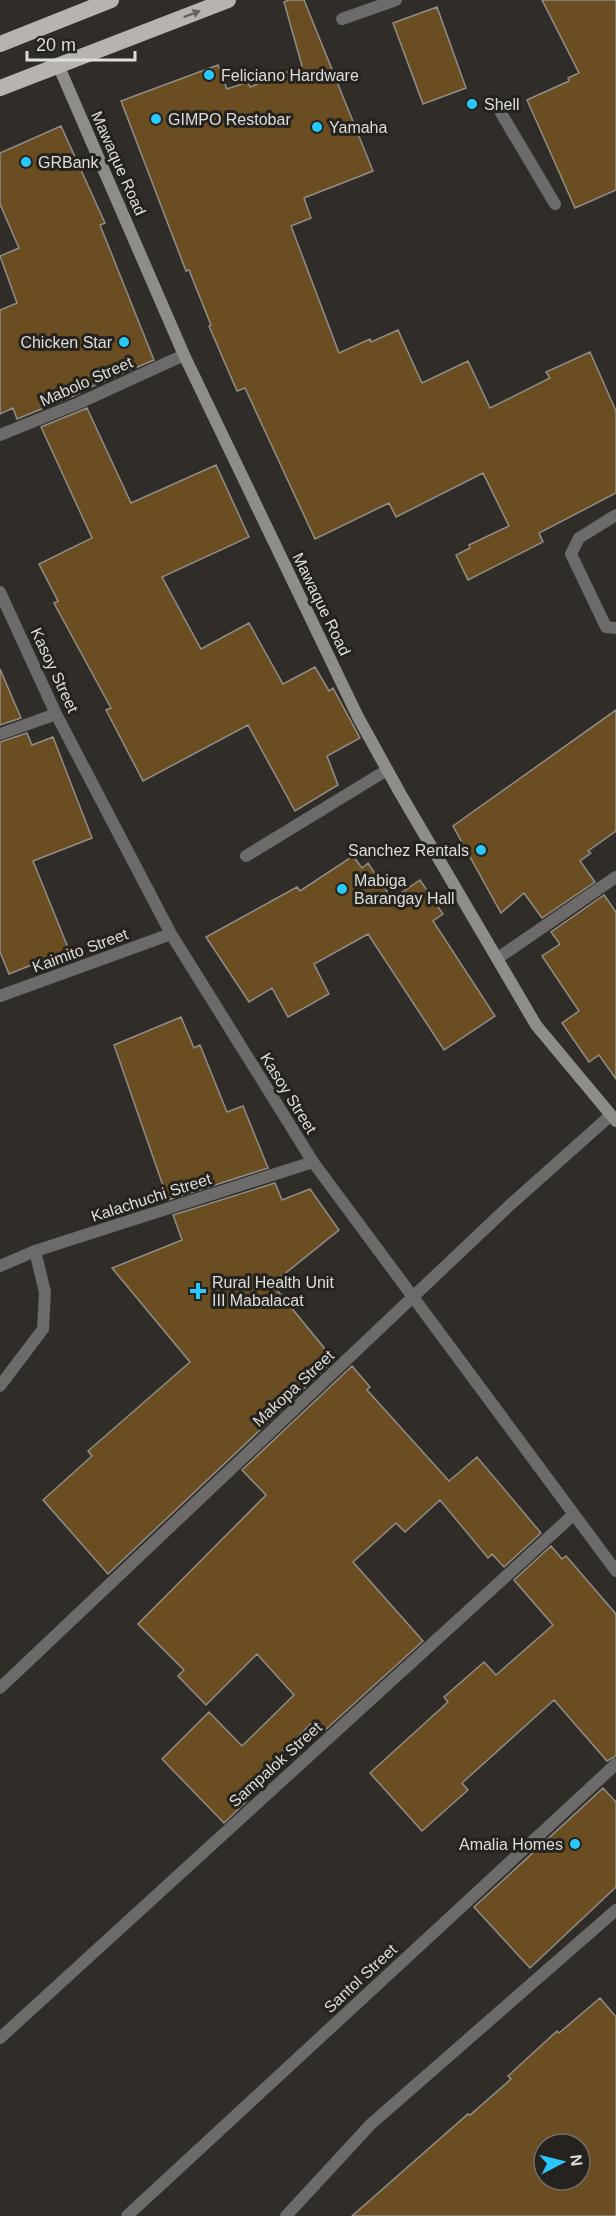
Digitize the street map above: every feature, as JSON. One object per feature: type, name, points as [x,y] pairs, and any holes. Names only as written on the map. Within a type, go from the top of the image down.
[{"type":"highway","points":[[0,44],[111,0]]},
{"type":"highway","points":[[0,88],[228,0]]},
{"type":"main road","name":"Mawaque Road","points":[[59,67],[184,355],[358,717],[536,1025],[613,1118]]},
{"type":"street","points":[[342,19],[396,0]]},
{"type":"street","points":[[501,113],[555,204]]},
{"type":"street","name":"Mabolo Street","points":[[0,435],[79,403],[184,355]]},
{"type":"street","points":[[616,515],[579,538],[571,555],[606,627],[616,628]]},
{"type":"street","name":"Kasoy Street","points":[[0,592],[56,714],[171,934],[313,1162],[616,1571]]},
{"type":"street","points":[[0,734],[56,714]]},
{"type":"street","points":[[246,856],[387,770]]},
{"type":"street","points":[[498,958],[616,877]]},
{"type":"street","name":"Kaimito Street","points":[[0,996],[171,934]]},
{"type":"street","name":"Makopa Street","points":[[0,1688],[511,1204],[613,1118]]},
{"type":"street","name":"Kalachuchi Street","points":[[0,1266],[34,1251],[313,1162]]},
{"type":"street","points":[[0,1386],[43,1329],[45,1292],[34,1251]]},
{"type":"street","name":"Sampalok Street","points":[[0,2038],[573,1515]]},
{"type":"street","name":"Santol Street","points":[[127,2216],[616,1764]]},
{"type":"street","points":[[286,2216],[371,2124],[616,1910]]},
{"type":"building","points":[[304,0],[373,171],[304,198],[311,218],[291,226],[339,353],[398,330],[422,383],[468,361],[490,408],[550,378],[546,372],[590,352],[616,411],[616,493],[539,533],[543,542],[468,580],[456,555],[470,548],[469,545],[509,526],[483,473],[396,517],[389,503],[315,539],[245,388],[237,391],[209,326],[211,325],[189,270],[186,271],[121,101],[218,65],[227,89],[248,82],[250,87],[302,66],[284,2]]},
{"type":"building","points":[[542,0],[616,0],[616,190],[575,208],[527,100],[569,81],[568,78],[579,73]]},
{"type":"building","points":[[437,7],[466,88],[423,104],[393,23]]},
{"type":"building","points":[[61,126],[105,223],[100,225],[154,360],[17,419],[13,408],[0,414],[0,310],[17,303],[0,256],[19,248],[0,204],[0,153]]},
{"type":"building","points":[[87,408],[131,503],[216,465],[249,537],[162,577],[201,649],[249,623],[283,684],[315,667],[329,691],[333,688],[360,738],[327,756],[338,785],[295,811],[248,725],[143,781],[106,710],[111,708],[54,603],[58,601],[39,564],[92,538],[41,427]]},
{"type":"building","points":[[0,669],[21,718],[0,725]]},
{"type":"building","points":[[616,710],[616,831],[588,851],[591,853],[580,861],[595,882],[542,918],[524,893],[501,913],[453,826]]},
{"type":"building","points":[[27,733],[32,745],[53,737],[92,838],[33,861],[69,950],[9,974],[0,952],[0,742]]},
{"type":"building","points":[[353,856],[362,868],[368,863],[392,899],[420,880],[443,914],[433,921],[495,1016],[444,1050],[368,934],[314,964],[329,994],[288,1017],[272,988],[249,1002],[206,937],[297,887],[300,891]]},
{"type":"building","points":[[604,895],[616,912],[616,1079],[599,1055],[589,1062],[562,1023],[579,1011],[542,956],[560,944],[551,932]]},
{"type":"building","points":[[181,1017],[194,1048],[200,1045],[227,1112],[243,1106],[268,1168],[168,1200],[114,1045]]},
{"type":"building","points":[[275,1183],[282,1200],[310,1189],[339,1230],[272,1284],[334,1360],[108,1574],[43,1500],[92,1456],[88,1451],[190,1362],[112,1268],[182,1240],[173,1215]]},
{"type":"building","points":[[352,1366],[370,1387],[367,1390],[449,1481],[477,1457],[541,1533],[504,1567],[492,1554],[488,1558],[440,1500],[405,1532],[396,1523],[353,1562],[423,1641],[324,1731],[314,1721],[240,1793],[247,1801],[224,1823],[162,1759],[209,1712],[242,1746],[294,1695],[257,1654],[206,1705],[178,1676],[184,1670],[138,1624],[266,1495],[242,1470]]},
{"type":"building","points":[[551,1546],[562,1559],[566,1556],[616,1614],[616,1756],[607,1761],[554,1700],[462,1783],[468,1790],[422,1831],[370,1773],[448,1702],[444,1697],[484,1662],[496,1675],[553,1625],[514,1580]]},
{"type":"building","name":"Amalia Homes","points":[[603,1788],[616,1802],[616,1887],[530,1968],[474,1907]]},
{"type":"building","points":[[600,1998],[616,2017],[616,2216],[352,2216],[511,2079],[508,2076],[557,2031],[559,2033]]},
{"type":"place","name":"Feliciano Hardware","points":[[209,75]]},
{"type":"place","name":"Shell","points":[[472,104]]},
{"type":"place","name":"GIMPO Restobar","points":[[156,119]]},
{"type":"place","name":"Yamaha","points":[[317,127]]},
{"type":"place","name":"GRBank","points":[[26,162]]},
{"type":"place","name":"Chicken Star","points":[[124,342]]},
{"type":"place","name":"Sanchez Rentals","points":[[481,850]]},
{"type":"place","name":"Mabiga Barangay Hall","points":[[342,889]]},
{"type":"place","name":"Rural Health Unit III Mabalacat","points":[[198,1291]]},
{"type":"place","name":"Amalia Homes","points":[[575,1844]]}]
